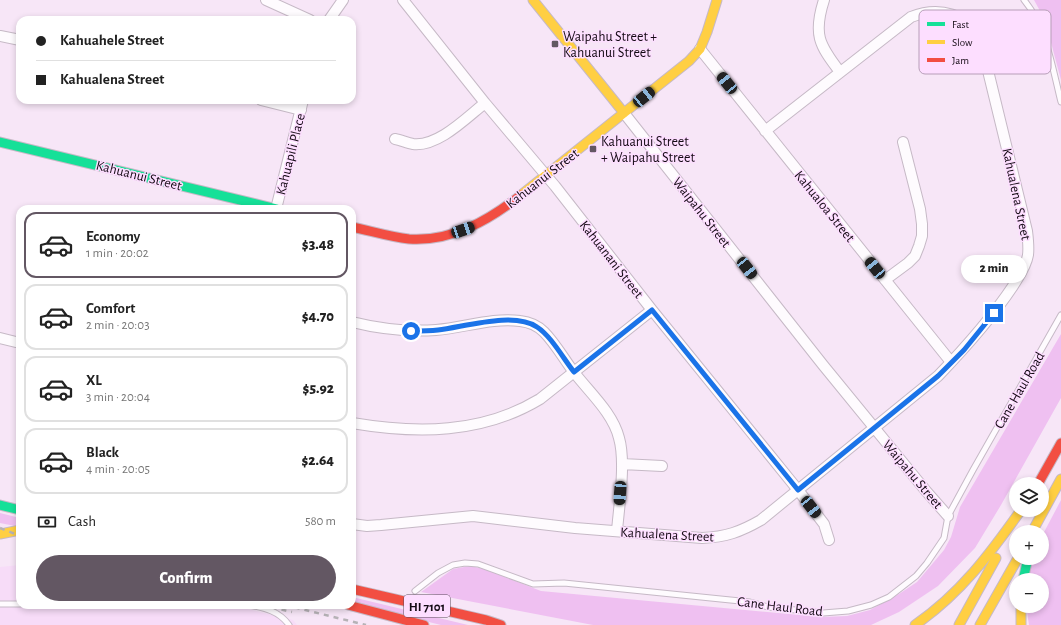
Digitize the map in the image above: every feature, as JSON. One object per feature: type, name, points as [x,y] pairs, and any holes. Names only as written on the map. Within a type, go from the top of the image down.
[{"type":"street","points":[[266,0],[302,16]]},
{"type":"street","points":[[332,16],[343,0]]},
{"type":"street","name":"Kahuanani Street","points":[[403,0],[485,104],[546,175],[652,310],[798,490],[824,524],[829,540]]},
{"type":"street","name":"Waipahu Street","points":[[533,0],[818,358],[948,516]]},
{"type":"street","name":"Kahuanui Street","points":[[356,228],[410,239],[434,238],[473,227],[491,217],[624,114],[678,70],[700,49],[717,0]]},
{"type":"street","points":[[824,0],[818,17],[819,36],[825,52],[840,72]]},
{"type":"street","name":"Kahualena Street","points":[[765,131],[904,21],[919,14]]},
{"type":"street","points":[[0,36],[16,39]]},
{"type":"street","name":"Kahualoa Street","points":[[700,49],[951,362]]},
{"type":"street","name":"Kahualena Street","points":[[356,525],[366,526],[380,525],[473,516],[575,528],[702,538],[720,537],[733,534],[761,520],[920,391],[964,350],[1001,305],[1024,268],[1028,256],[1029,244],[1027,231],[990,74]]},
{"type":"street","points":[[395,139],[413,144],[423,144],[435,140],[485,104]]},
{"type":"street","name":"Kahuapili Place","points":[[278,205],[302,105]]},
{"type":"street","name":"Kahuanui Street","points":[[0,142],[260,205]]},
{"type":"street","points":[[885,280],[908,264],[915,256],[922,236],[920,209],[903,142]]},
{"type":"street","points":[[356,424],[378,427],[424,430],[453,428],[505,417],[540,399],[652,310]]},
{"type":"street","points":[[356,323],[376,328],[411,331],[437,330],[509,320],[522,321],[536,326],[545,333],[611,418],[616,427],[621,446],[622,464],[617,531]]},
{"type":"street","points":[[0,338],[16,342]]},
{"type":"street","points":[[1042,477],[1061,443]]},
{"type":"street","points":[[622,464],[662,466]]},
{"type":"street","points":[[1036,525],[1061,479]]},
{"type":"street","points":[[1041,525],[1061,482]]},
{"type":"street","points":[[0,505],[16,509]]},
{"type":"street","points":[[914,625],[938,608],[958,591],[991,553],[1017,517]]},
{"type":"street","points":[[958,625],[1018,517]]},
{"type":"street","points":[[0,526],[16,529]]},
{"type":"street","points":[[0,534],[16,531]]},
{"type":"street","points":[[980,625],[1014,565]]},
{"type":"street","name":"HI 7101","points":[[356,590],[486,620],[501,625]]},
{"type":"street","name":"HI 7101","points":[[356,607],[424,625]]},
{"type":"street","points":[[1021,613],[1021,625]]},
{"type":"street","points":[[486,620],[507,625]]},
{"type":"lane","points":[[1024,0],[1032,10]]},
{"type":"lane","points":[[1051,59],[1061,102]]},
{"type":"lane","name":"Cane Haul Road","points":[[415,591],[438,573],[453,566],[465,563],[478,564],[533,584],[564,583],[750,602],[768,607],[823,613],[848,611],[871,606],[889,597],[916,576],[928,563],[944,538],[948,516],[1061,315]]},
{"type":"lane","points":[[0,604],[16,604]]},
{"type":"lane","points":[[268,609],[279,614],[289,625]]},
{"type":"shaded area","points":[[1034,0],[1061,0],[1061,80],[1051,42],[1051,10],[1040,10]]},
{"type":"shaded area","points":[[1061,334],[1061,398],[1017,477],[1009,477],[1009,491],[975,548],[938,586],[899,612],[871,625],[593,625],[421,592],[453,569],[470,566],[484,569],[541,591],[821,617],[847,616],[870,610],[917,582],[944,550],[951,537],[960,507]]},
{"type":"shaded area","points":[[1061,500],[1061,625],[1029,625],[1027,613],[1049,613],[1049,573],[1030,573],[1031,565],[1049,565],[1048,525]]},
{"type":"shaded area","points":[[0,513],[16,517],[16,526],[0,523]]},
{"type":"shaded area","points":[[16,565],[16,609],[248,609],[293,620],[297,625],[0,625],[0,567]]},
{"type":"shaded area","points":[[356,598],[468,625],[441,625],[356,604]]},
{"type":"railway","points":[[0,528],[16,534]]},
{"type":"railway","points":[[279,609],[292,612]]},
{"type":"railway","points":[[301,609],[366,625]]},
{"type":"traffic: fast","points":[[0,142],[260,205]]},
{"type":"traffic: fast","points":[[0,505],[16,509]]},
{"type":"traffic: fast","points":[[1025,573],[1026,565]]},
{"type":"traffic: slow","points":[[533,0],[624,113]]},
{"type":"traffic: slow","points":[[521,195],[689,61],[700,49],[717,0]]},
{"type":"traffic: slow","points":[[1036,525],[1061,479]]},
{"type":"traffic: slow","points":[[915,625],[960,587],[986,558],[1016,517]]},
{"type":"traffic: slow","points":[[0,534],[16,531]]},
{"type":"traffic: slow","points":[[959,625],[996,558]]},
{"type":"traffic: slow","points":[[980,625],[1014,565]]},
{"type":"traffic: slow","points":[[1021,613],[1021,625]]},
{"type":"traffic: jam","points":[[356,228],[409,239],[440,237],[469,228],[483,221],[521,195]]},
{"type":"traffic: jam","points":[[1042,477],[1061,443]]},
{"type":"traffic: jam","points":[[356,590],[486,620],[501,625]]},
{"type":"traffic: jam","points":[[356,607],[424,625]]},
{"type":"place","name":"Waipahu Street + Kahuanui Street","points":[[555,44]]},
{"type":"place","name":"Kahuanui Street + Waipahu Street","points":[[593,149]]},
{"type":"route","points":[[411,331],[437,330],[509,320],[522,321],[536,326],[545,333],[574,372],[652,310],[798,490],[938,376],[964,350],[994,313]]}]
